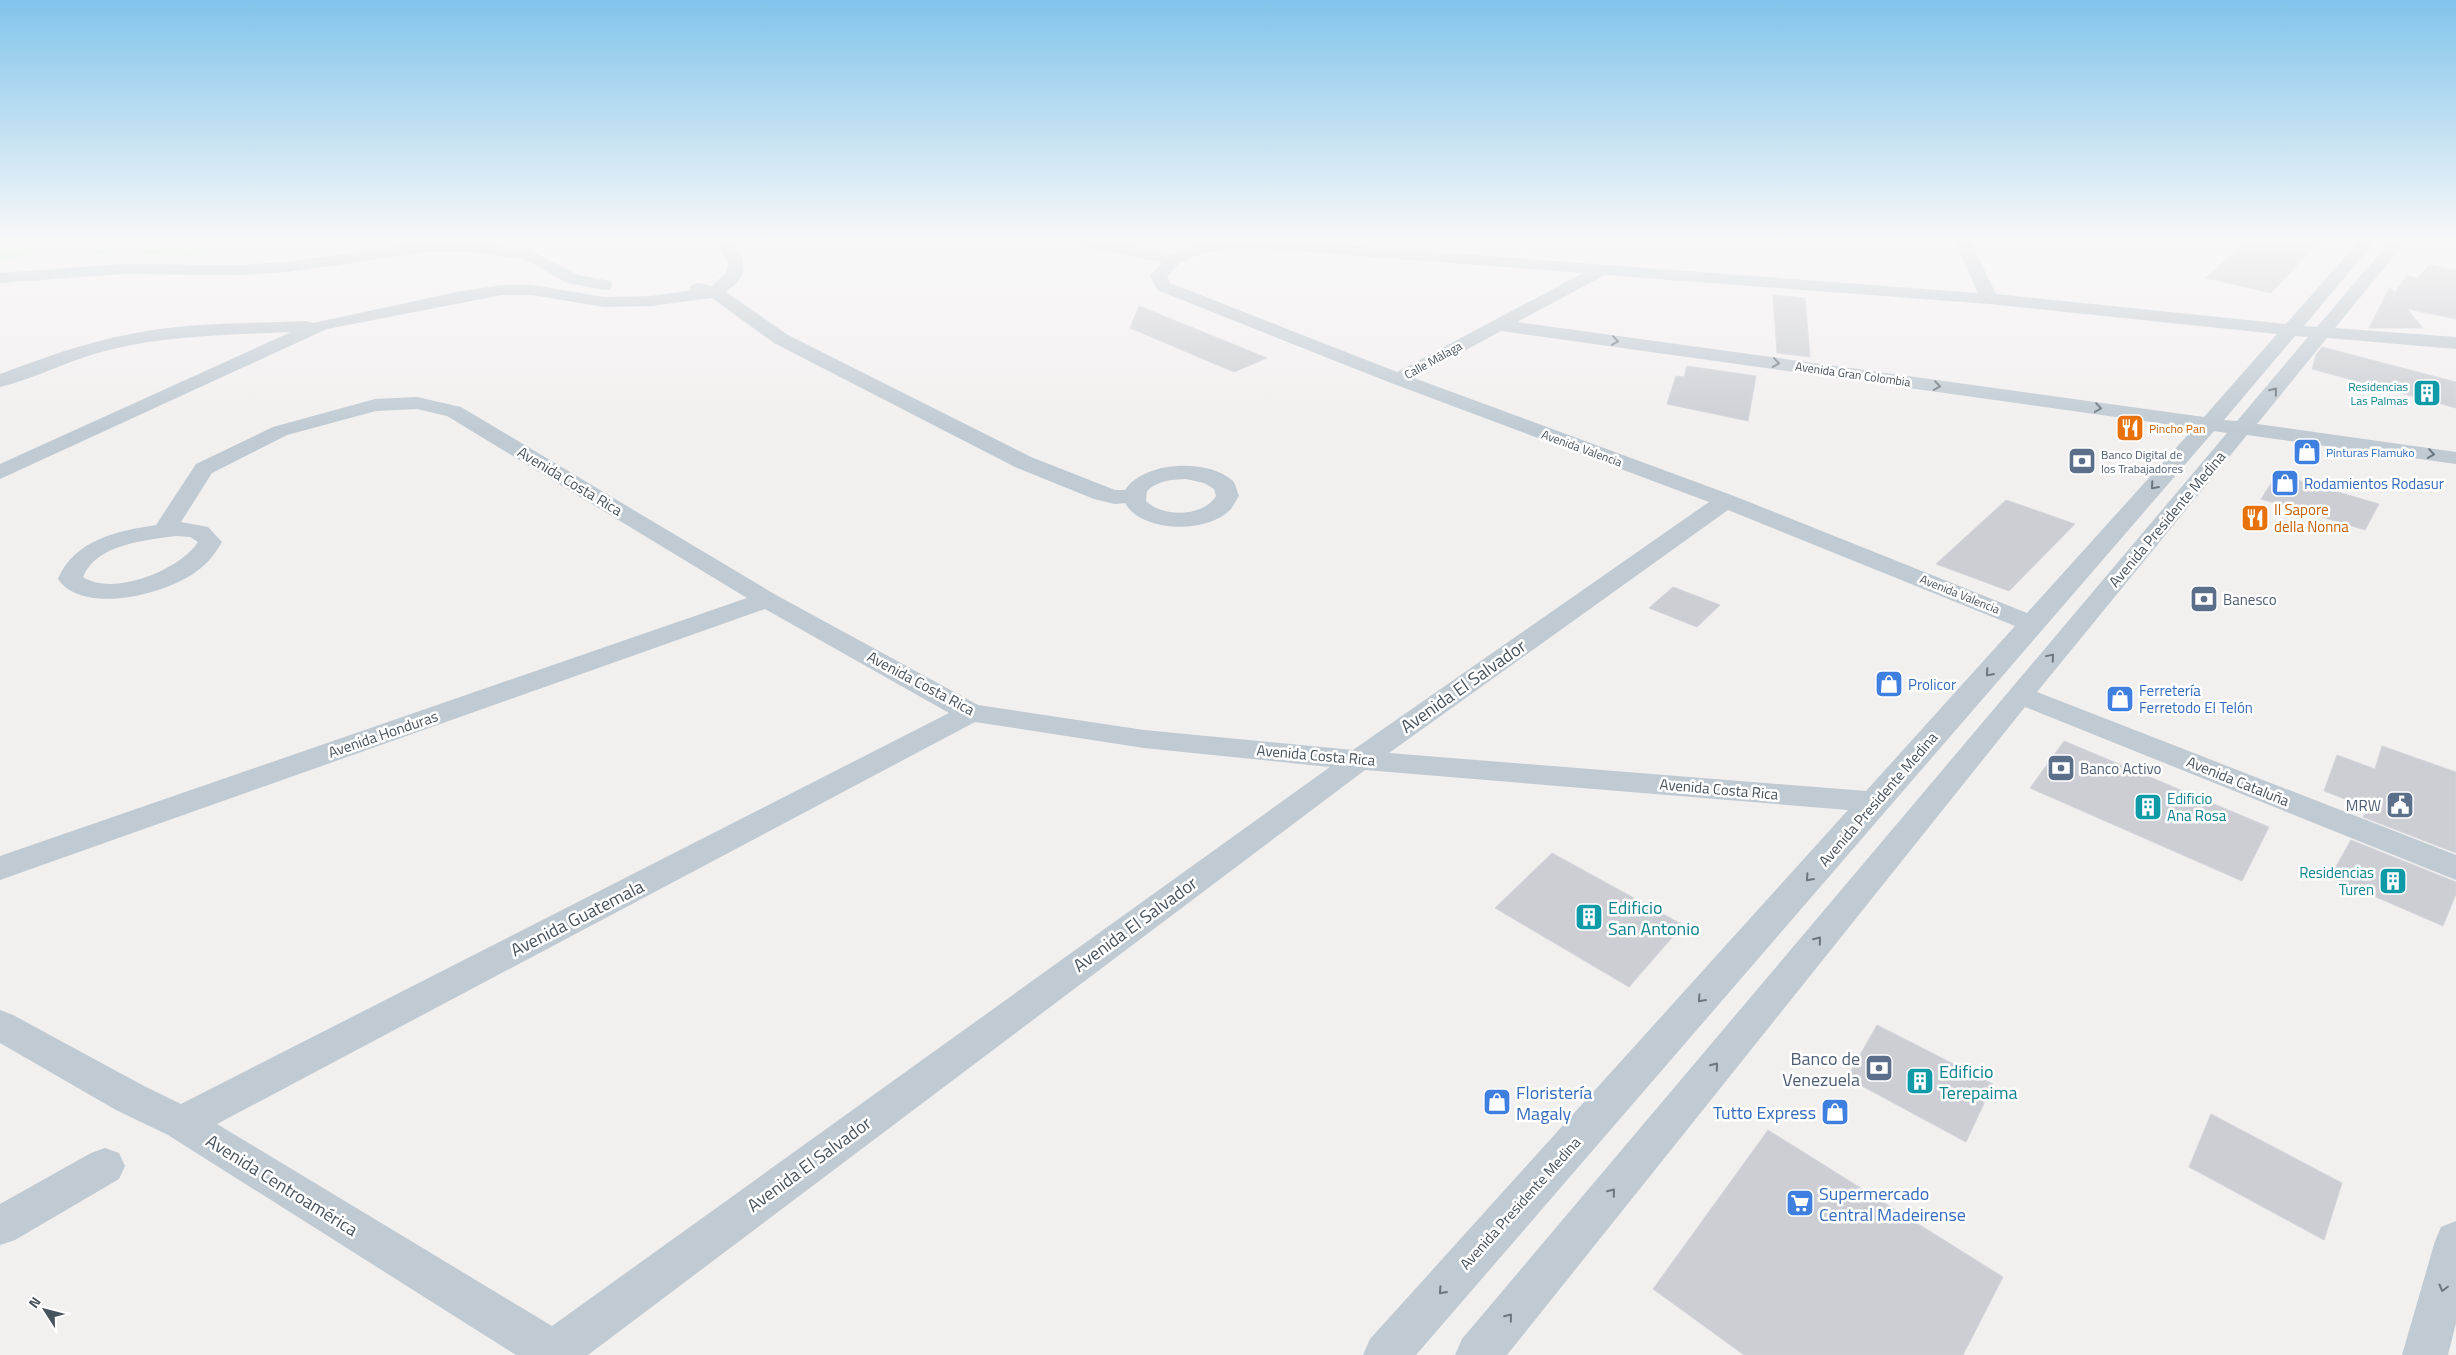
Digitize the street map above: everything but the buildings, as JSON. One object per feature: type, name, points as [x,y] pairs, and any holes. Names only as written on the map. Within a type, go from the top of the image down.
[{"type":"street","points":[[0,381],[66,356],[109,343],[142,337],[159,334],[322,326],[428,303]]},
{"type":"street","points":[[731,303],[781,339],[1023,462],[1102,494],[1116,497],[1133,496]]},
{"type":"street","name":"Avenida Valencia","points":[[1207,303],[1398,379],[1726,501],[2033,624]]},
{"type":"street","name":"Calle Málaga","points":[[1398,379],[1538,303]]},
{"type":"street","points":[[2030,303],[2288,330],[2456,344]]},
{"type":"street","name":"Avenida Presidente Medina","points":[[1386,1355],[2210,423],[2312,303]]},
{"type":"street","name":"Avenida Presidente Medina","points":[[1478,1355],[2020,695],[2347,303]]},
{"type":"street","name":"Avenida Gran Colombia","points":[[1497,325],[2244,428]]},
{"type":"street","points":[[0,472],[322,326]]},
{"type":"street","name":"Avenida Costa Rica","points":[[164,530],[204,470],[280,431],[375,405],[417,403],[454,411],[767,600],[971,713],[1144,739],[1359,760],[1876,802]]},
{"type":"street","points":[[2244,428],[2456,458]]},
{"type":"street","name":"Avenida El Salvador","points":[[554,1354],[1359,760],[1726,501]]},
{"type":"street","points":[[164,530],[194,530],[206,535],[210,542],[207,552],[196,562],[178,573],[131,589],[107,592],[88,591],[75,586],[70,580],[71,570],[94,551],[134,535],[164,530]]},
{"type":"street","name":"Avenida Honduras","points":[[0,868],[767,600]]},
{"type":"street","name":"Avenida Cataluña","points":[[2020,695],[2456,868]]},
{"type":"street","name":"Avenida Guatemala","points":[[182,1123],[971,713]]},
{"type":"street","name":"Avenida Centroamérica","points":[[0,1024],[130,1098],[182,1123],[554,1354]]},
{"type":"street","points":[[0,1226],[105,1166]]},
{"type":"street","points":[[2425,1355],[2456,1241]]},
{"type":"place","name":"Residencias Las Palmas","points":[[2427,393]]},
{"type":"place","name":"Pincho Pan","points":[[2130,428]]},
{"type":"place","name":"Pinturas Flamuko","points":[[2307,452]]},
{"type":"place","name":"Banco Digital de los Trabajadores","points":[[2082,461]]},
{"type":"place","name":"Rodamientos Rodasur","points":[[2285,483]]},
{"type":"place","name":"Il Sapore della Nonna","points":[[2255,518]]},
{"type":"place","name":"Banesco","points":[[2204,599]]},
{"type":"place","name":"Prolicor","points":[[1889,684]]},
{"type":"place","name":"Ferretería Ferretodo El Telón","points":[[2120,699]]},
{"type":"place","name":"Banco Activo","points":[[2061,768]]},
{"type":"place","name":"MRW","points":[[2400,805]]},
{"type":"place","name":"Edificio Ana Rosa","points":[[2148,807]]},
{"type":"place","name":"Residencias Turen","points":[[2393,881]]},
{"type":"place","name":"Edificio San Antonio","points":[[1589,917]]},
{"type":"place","name":"Banco de Venezuela","points":[[1879,1068]]},
{"type":"place","name":"Edificio Terepaima","points":[[1920,1081]]},
{"type":"place","name":"Floristería Magaly","points":[[1497,1102]]},
{"type":"place","name":"Tutto Express","points":[[1835,1112]]},
{"type":"place","name":"Supermercado Central Madeirense","points":[[1800,1203]]}]
